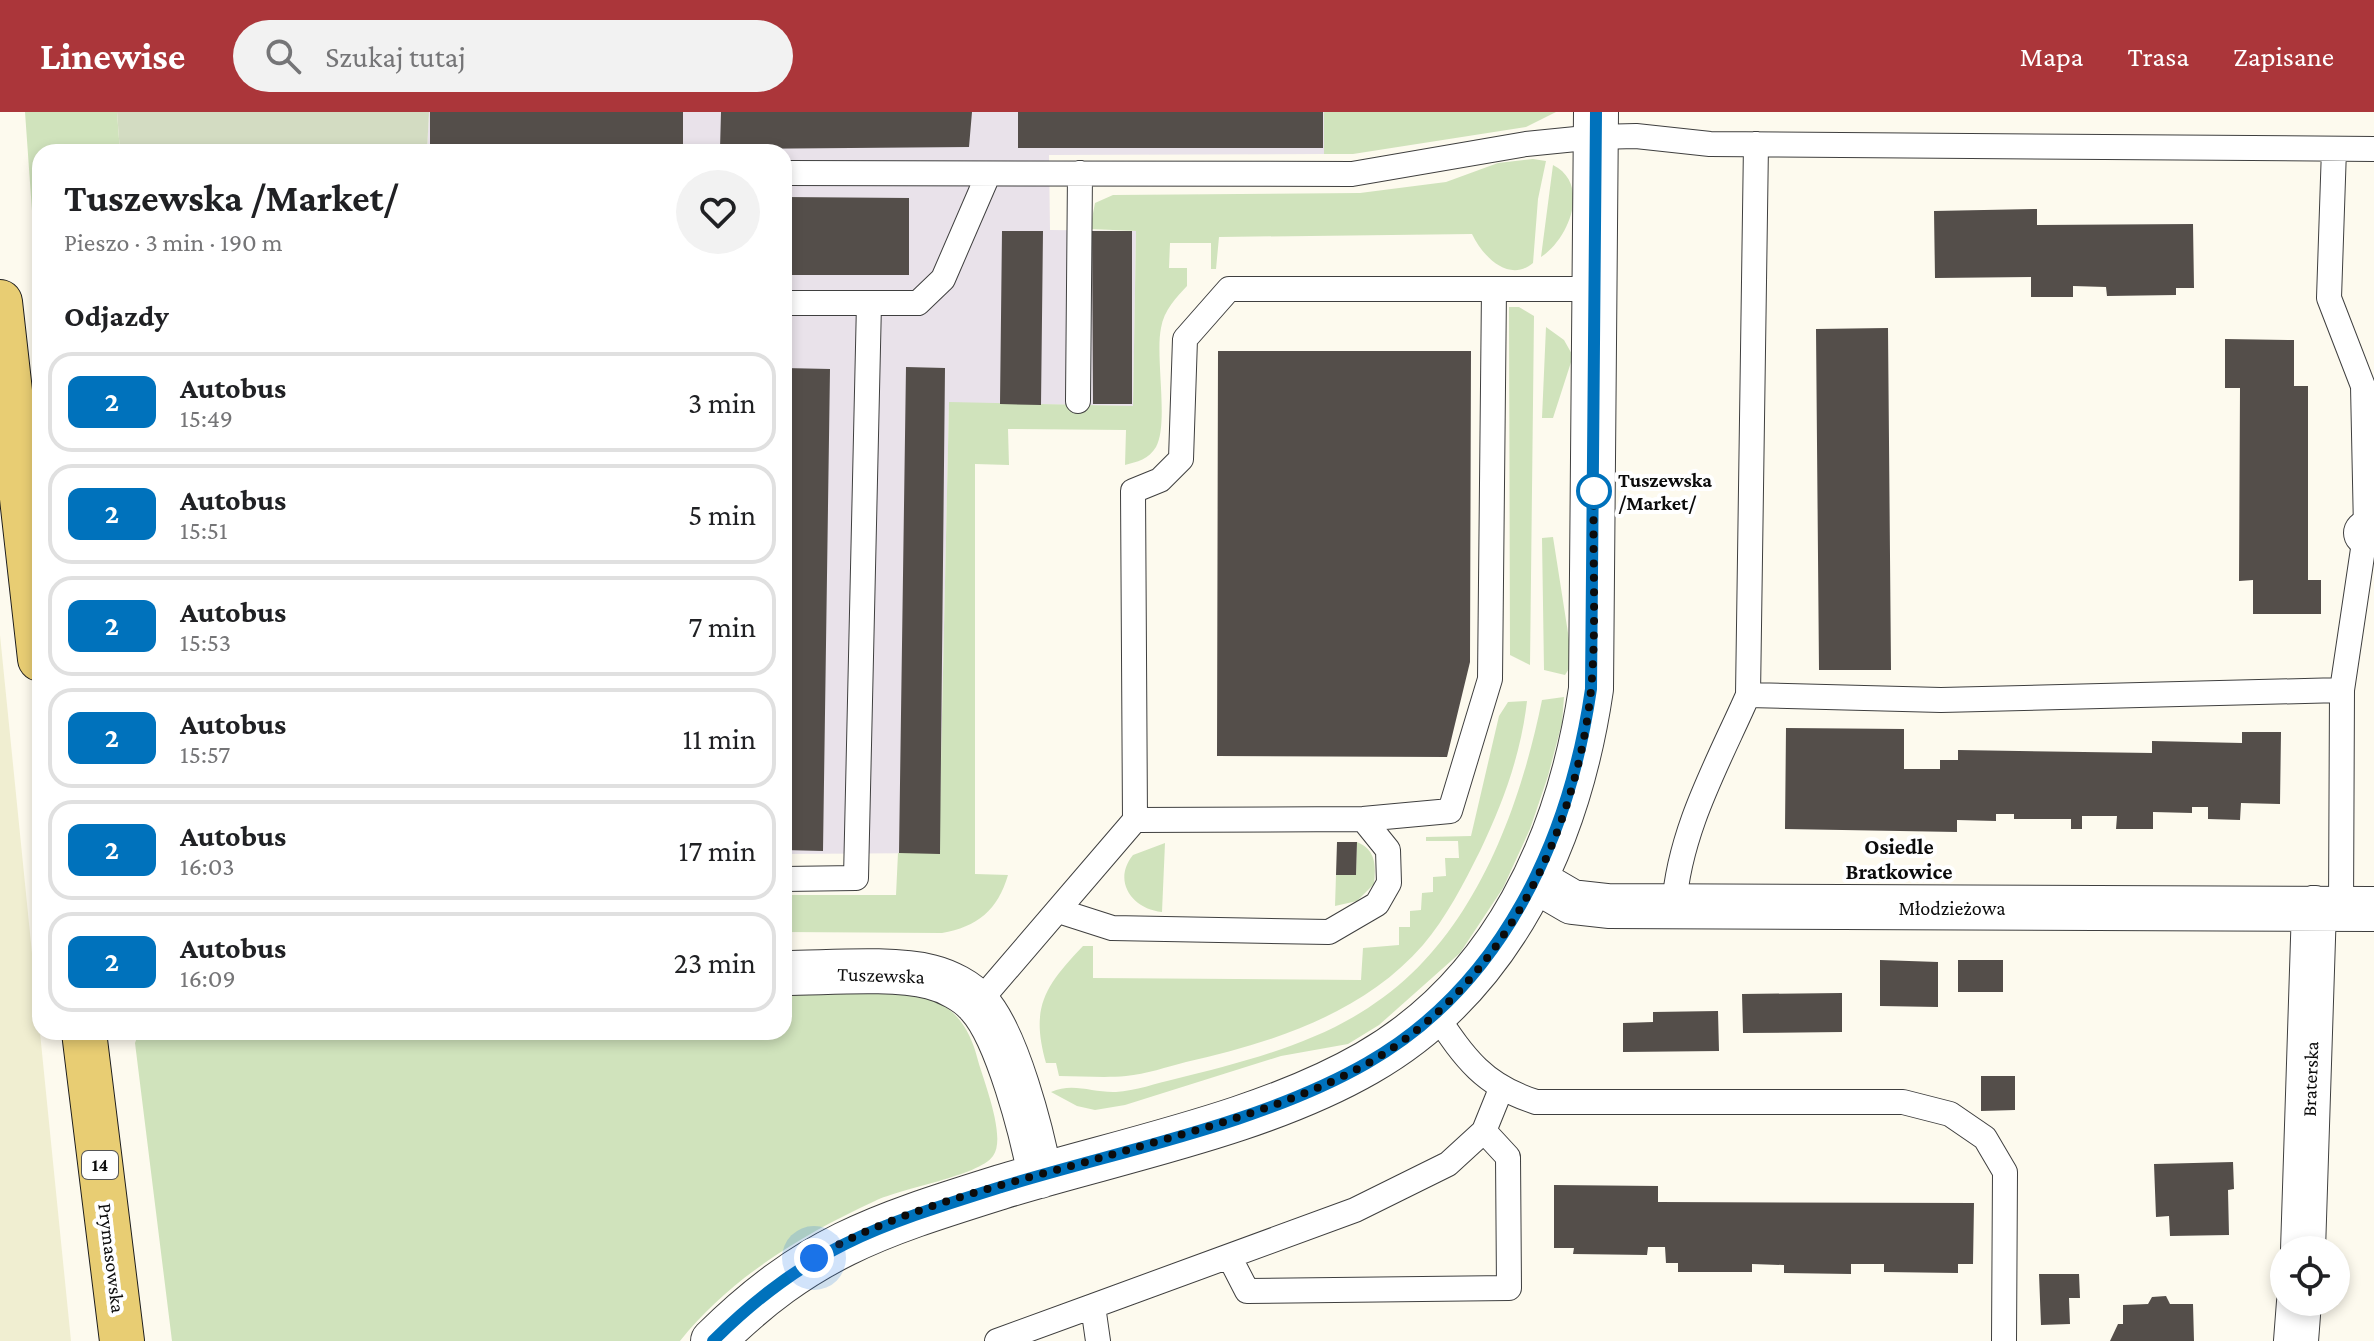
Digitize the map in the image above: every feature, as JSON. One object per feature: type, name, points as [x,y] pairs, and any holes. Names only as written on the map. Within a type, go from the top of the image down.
[{"type":"main road","points":[[0,302],[32,588]]},
{"type":"main road","name":"Prymasowska","points":[[85,1040],[122,1341]]},
{"type":"street","points":[[713,1341],[776,1284],[830,1249],[901,1218],[1227,1120],[1323,1084],[1406,1039],[1435,1014],[1495,948],[1536,881],[1558,830],[1574,777],[1591,689],[1596,124]]},
{"type":"street","name":"Młodzieżowa","points":[[1536,881],[1572,902],[1587,905],[2343,909]]},
{"type":"street","name":"Braterska","points":[[2305,1236],[2343,909]]},
{"type":"street","name":"Tuszewska","points":[[792,973],[917,974],[954,986],[978,1003],[998,1035],[1035,1150],[1040,1176]]},
{"type":"street","points":[[2296,1341],[2298,1316]]},
{"type":"lane","points":[[792,173],[1352,174],[1526,144],[1596,124],[1756,144],[2374,149]]},
{"type":"lane","points":[[1674,907],[1676,873],[1692,821],[1748,695],[1756,144]]},
{"type":"lane","points":[[2334,149],[2329,298],[2363,386],[2370,533],[2342,690],[2343,909]]},
{"type":"lane","points":[[1078,401],[1080,173]]},
{"type":"lane","points":[[792,303],[918,303],[943,279],[988,175]]},
{"type":"lane","points":[[978,1003],[1135,820],[1133,491],[1160,480],[1181,459],[1185,339],[1229,289],[1595,289]]},
{"type":"lane","points":[[1135,820],[1363,819],[1450,811],[1490,679],[1494,289]]},
{"type":"lane","points":[[792,879],[856,878],[869,303]]},
{"type":"lane","points":[[1748,695],[1941,700],[2342,690]]},
{"type":"lane","points":[[1059,911],[1112,928],[1329,932],[1377,904],[1389,883],[1388,850],[1363,819]]},
{"type":"lane","points":[[1435,1014],[1478,1072],[1501,1089],[1536,1102],[1903,1102],[1950,1114],[1985,1138],[2005,1172],[2004,1341]]},
{"type":"lane","points":[[997,1341],[1355,1210],[1448,1164],[1484,1131],[1501,1089]]},
{"type":"lane","points":[[1230,1258],[1247,1291],[1509,1288],[1508,1157],[1484,1131]]},
{"type":"lane","points":[[1093,1306],[1098,1341]]},
{"type":"shaded area","points":[[429,112],[1324,112],[1324,154],[1049,155],[1050,230],[1136,231],[1133,406],[949,403],[939,853],[792,854],[792,144],[427,144]]},
{"type":"shaded area","points":[[0,635],[32,953],[32,1040],[41,1040],[71,1341],[0,1341]]},
{"type":"green space","points":[[25,112],[117,112],[119,144],[32,144],[32,211]]},
{"type":"green space","points":[[117,112],[429,112],[427,144],[119,144]]},
{"type":"green space","points":[[1324,112],[1556,112],[1526,127],[1353,154],[1324,154]]},
{"type":"green space","points":[[1533,159],[1546,161],[1538,199],[1533,263],[1524,268],[1506,269],[1498,265],[1483,251],[1472,234],[1219,237],[1216,269],[1211,269],[1211,243],[1170,243],[1169,268],[1187,268],[1187,286],[1168,310],[1161,328],[1161,423],[1160,436],[1153,451],[1125,465],[1126,430],[1008,429],[1009,465],[975,464],[975,874],[1008,875],[998,898],[976,921],[942,933],[792,932],[792,895],[896,895],[898,853],[939,853],[949,402],[1133,406],[1136,231],[1090,229],[1095,203],[1113,195],[1360,193],[1446,182],[1498,163]]},
{"type":"green space","points":[[1553,165],[1565,174],[1571,185],[1572,211],[1560,238],[1541,257]]},
{"type":"green space","points":[[1509,307],[1519,307],[1534,316],[1530,665],[1510,655]]},
{"type":"green space","points":[[1546,327],[1564,340],[1573,356],[1553,418],[1542,418]]},
{"type":"green space","points":[[1553,537],[1571,652],[1570,667],[1565,675],[1544,670],[1542,538]]},
{"type":"green space","points":[[1564,697],[1562,723],[1548,776],[1530,829],[1503,888],[1460,953],[1379,1025],[1348,1044],[1281,1056],[1125,1105],[1095,1110],[1077,1106],[1051,1092],[1067,1088],[1108,1092],[1131,1090],[1250,1059],[1299,1043],[1346,1021],[1404,981],[1435,948],[1462,912],[1485,872],[1520,787],[1542,700]]},
{"type":"green space","points":[[1527,701],[1510,778],[1468,875],[1423,945],[1373,990],[1283,1035],[1149,1072],[1118,1077],[1059,1076],[1056,1063],[1046,1063],[1040,1027],[1044,998],[1059,973],[1083,946],[1093,946],[1093,978],[1361,980],[1363,948],[1399,945],[1399,927],[1410,927],[1410,911],[1421,910],[1422,893],[1433,892],[1433,877],[1446,876],[1445,858],[1459,858],[1458,841],[1426,841],[1426,837],[1471,836],[1499,716],[1508,702]]},
{"type":"green space","points":[[1357,842],[1371,854],[1374,884],[1357,901],[1335,906],[1336,875],[1356,875]]},
{"type":"green space","points":[[1165,843],[1162,912],[1151,910],[1134,900],[1128,892],[1124,874],[1133,855]]},
{"type":"green space","points":[[792,994],[905,994],[940,1004],[954,1013],[964,1026],[975,1049],[996,1122],[997,1147],[993,1156],[972,1170],[887,1196],[795,1243],[721,1297],[680,1341],[172,1341],[136,1040],[792,1040]]},
{"type":"building","points":[[430,112],[683,112],[683,144],[430,144]]},
{"type":"building","points":[[721,112],[972,112],[969,147],[792,148],[792,144],[720,144]]},
{"type":"building","points":[[1018,112],[1323,112],[1323,148],[1018,148]]},
{"type":"building","points":[[792,197],[909,198],[909,275],[792,275]]},
{"type":"building","points":[[2037,209],[2037,225],[2193,224],[2194,288],[2176,288],[2176,295],[2107,296],[2106,287],[2073,286],[2073,297],[2031,297],[2031,277],[1935,278],[1934,211]]},
{"type":"building","points":[[1002,231],[1043,231],[1041,405],[1000,404]]},
{"type":"building","points":[[1092,231],[1132,231],[1132,404],[1093,404]]},
{"type":"building","points":[[1888,328],[1891,670],[1819,670],[1816,329]]},
{"type":"building","points":[[2225,339],[2294,340],[2294,386],[2308,386],[2308,580],[2321,580],[2321,614],[2253,614],[2253,580],[2239,581],[2240,388],[2225,388]]},
{"type":"building","points":[[1218,351],[1471,351],[1470,662],[1447,757],[1217,756]]},
{"type":"building","points":[[906,367],[945,368],[940,854],[899,853]]},
{"type":"building","points":[[792,368],[830,369],[823,851],[792,850]]},
{"type":"building","points":[[1786,728],[1904,729],[1904,769],[1940,769],[1940,760],[1958,760],[1958,750],[2152,753],[2152,741],[2242,743],[2242,732],[2281,732],[2280,804],[2241,803],[2240,820],[2208,819],[2208,807],[2192,807],[2192,813],[2153,812],[2153,829],[2116,829],[2117,816],[2082,816],[2082,829],[2071,829],[2071,819],[2014,819],[2014,814],[1996,814],[1996,821],[1957,820],[1957,832],[1785,829]]},
{"type":"building","points":[[1337,842],[1357,842],[1356,875],[1336,875]]},
{"type":"building","points":[[1880,960],[1938,962],[1938,1007],[1880,1006]]},
{"type":"building","points":[[1958,960],[2003,960],[2003,992],[1958,992]]},
{"type":"building","points":[[1842,993],[1842,1032],[1743,1033],[1742,994]]},
{"type":"building","points":[[1718,1011],[1719,1051],[1623,1052],[1623,1023],[1653,1022],[1653,1012]]},
{"type":"building","points":[[1981,1076],[2015,1076],[2015,1110],[1981,1111]]},
{"type":"building","points":[[2233,1162],[2234,1189],[2228,1190],[2229,1235],[2170,1236],[2169,1216],[2156,1217],[2154,1164]]},
{"type":"building","points":[[1554,1185],[1658,1186],[1658,1202],[1974,1203],[1973,1264],[1958,1264],[1958,1273],[1884,1272],[1884,1264],[1851,1264],[1851,1274],[1784,1273],[1784,1265],[1752,1264],[1752,1272],[1678,1272],[1678,1263],[1666,1263],[1665,1247],[1648,1247],[1647,1255],[1573,1254],[1574,1248],[1554,1248]]},
{"type":"building","points":[[2039,1274],[2079,1274],[2080,1298],[2069,1298],[2070,1324],[2041,1325]]},
{"type":"building","points":[[2166,1296],[2170,1304],[2193,1304],[2194,1341],[2110,1341],[2118,1324],[2123,1324],[2123,1305],[2148,1304],[2152,1297]]},
{"type":"bus line","name":"2","points":[[713,1341],[746,1309],[798,1268],[865,1232],[947,1202],[1227,1120],[1337,1079],[1406,1039],[1464,986],[1495,948],[1536,881],[1558,830],[1585,734],[1591,689],[1596,112]]},
{"type":"place","name":"Tuszewska /Market/","points":[[1594,491]]},
{"type":"district","name":"Osiedle Bratkowice","points":[[1899,858]]},
{"type":"route","points":[[814,1258],[865,1232],[947,1202],[1168,1139],[1337,1079],[1406,1039],[1464,986],[1495,948],[1536,881],[1558,830],[1574,777],[1585,734],[1591,689],[1594,491]]}]
